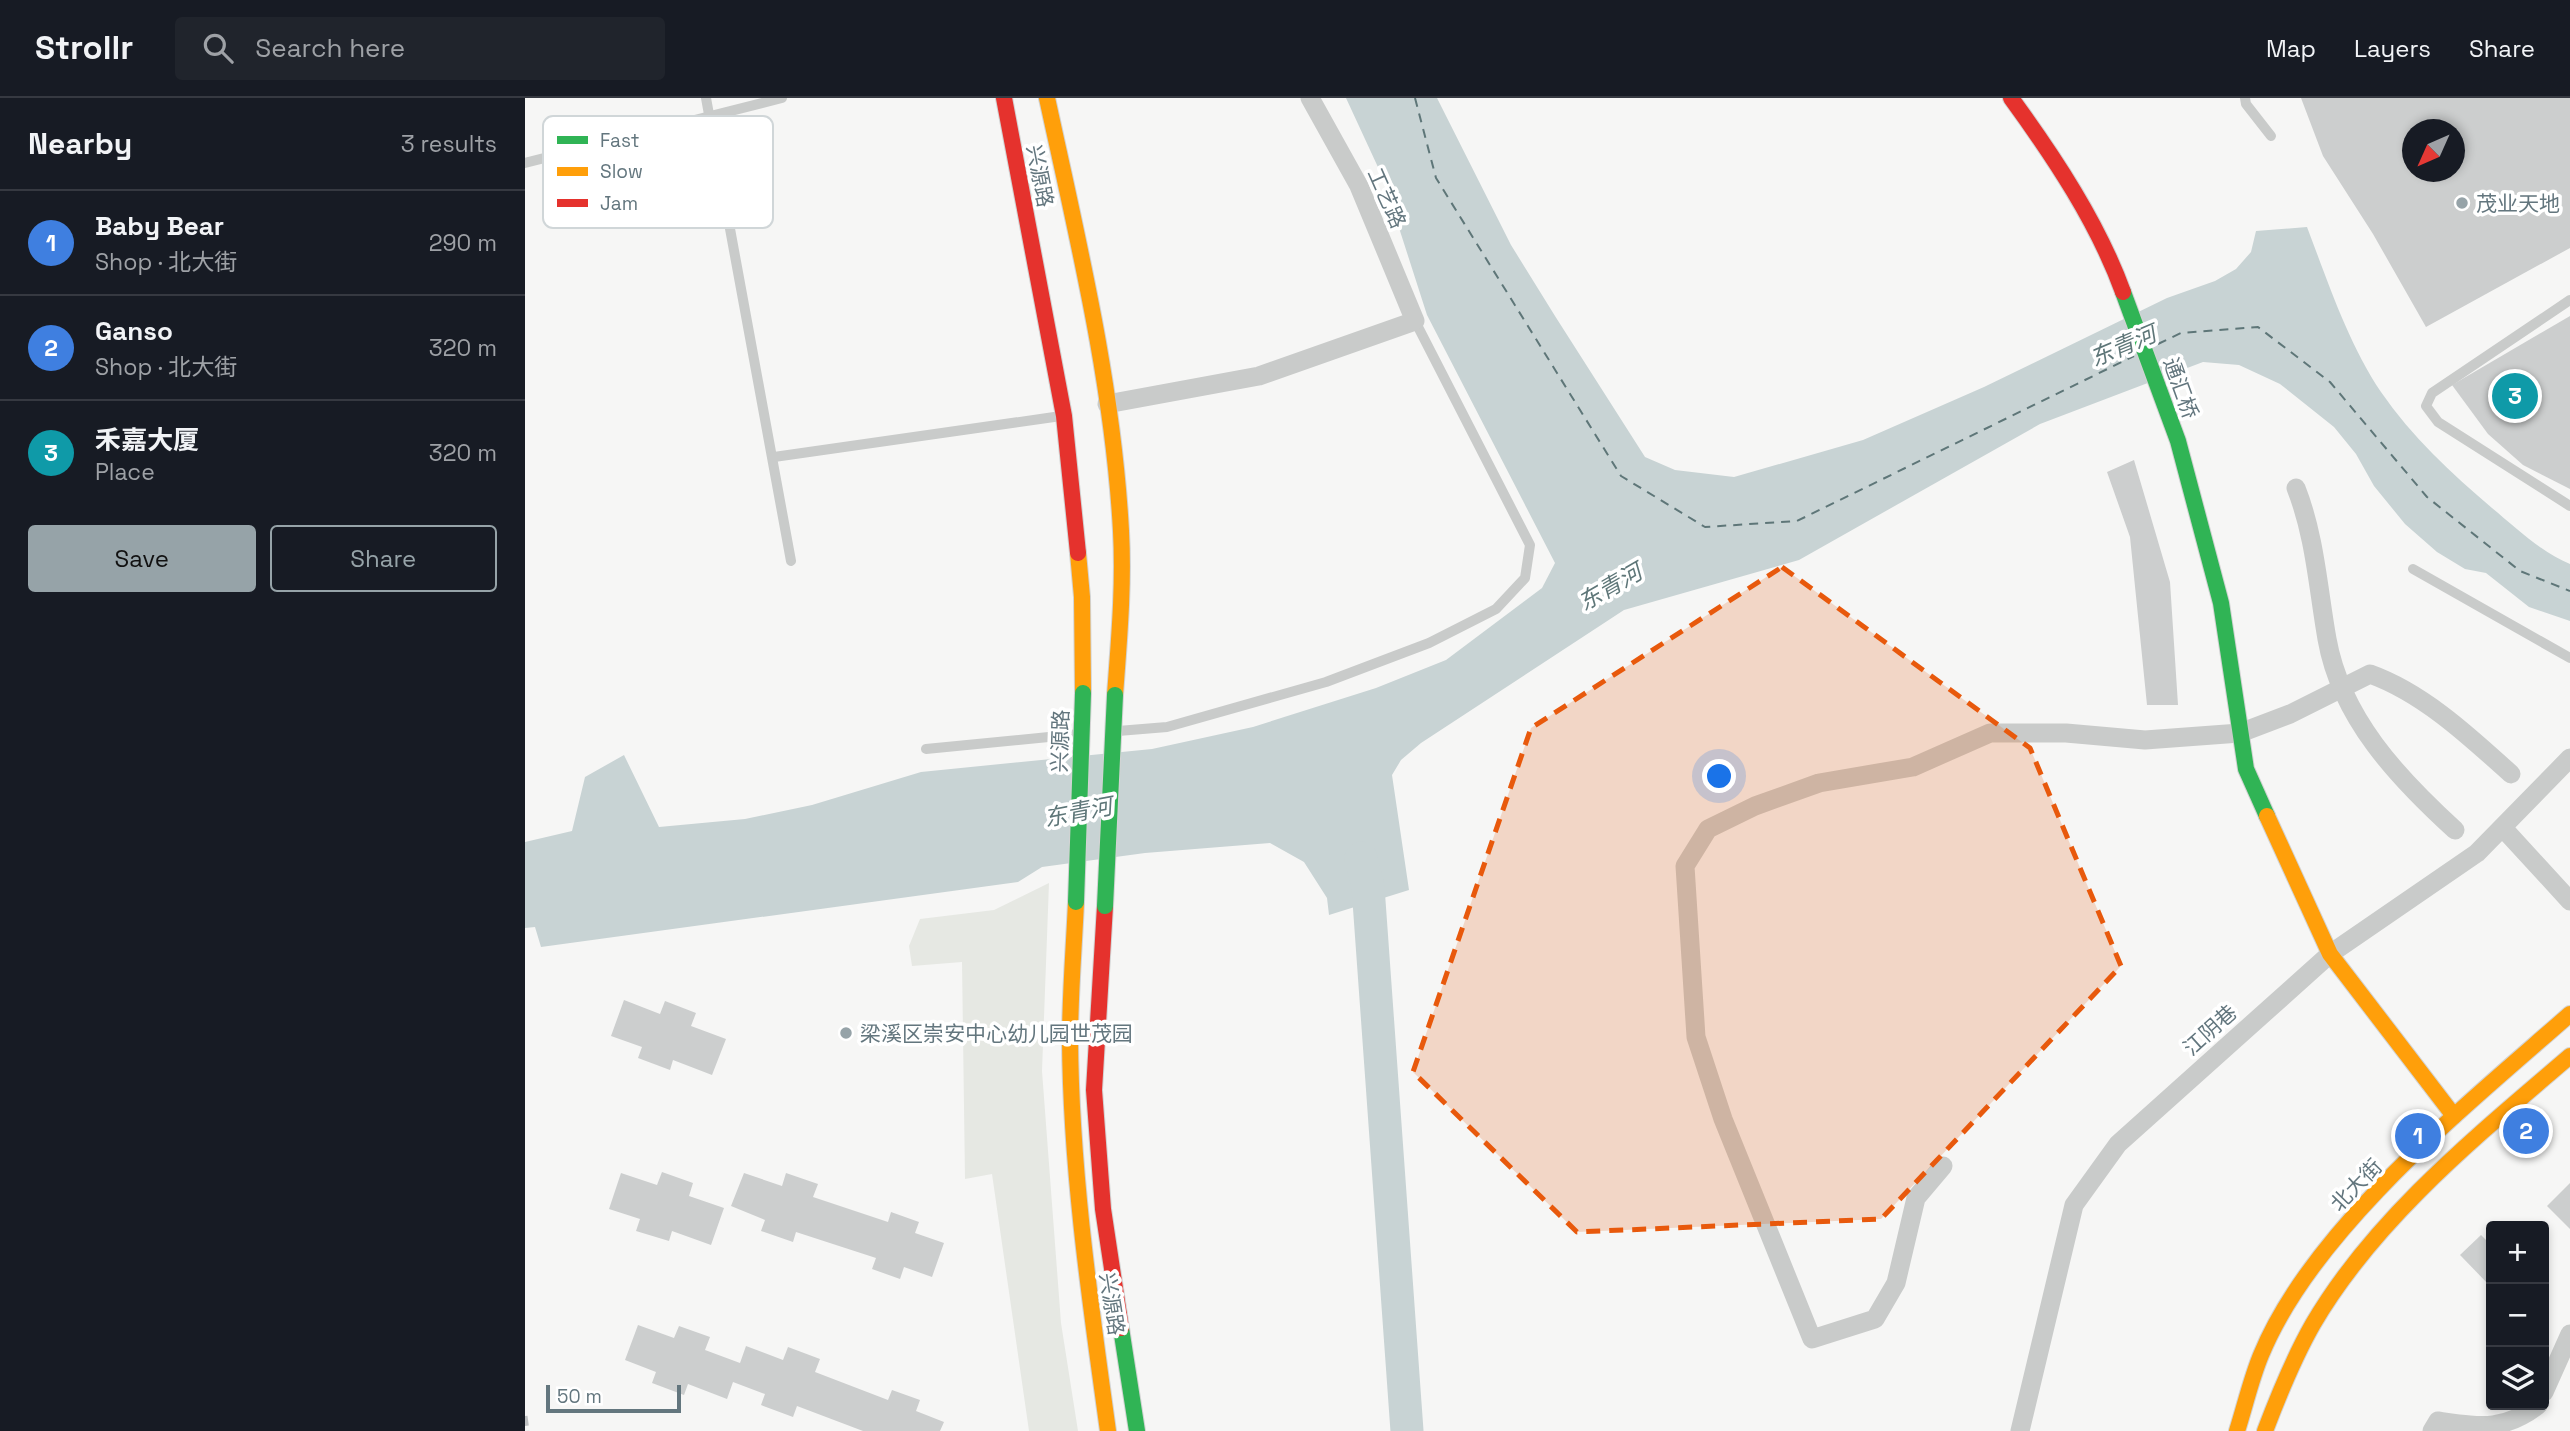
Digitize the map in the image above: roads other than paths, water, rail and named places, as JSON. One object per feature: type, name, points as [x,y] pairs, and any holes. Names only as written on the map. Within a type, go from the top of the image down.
[{"type":"main road","name":"兴源路","points":[[1004,98],[1064,416],[1082,597],[1083,693],[1070,1039],[1083,1251],[1108,1431]]},
{"type":"main road","name":"兴源路","points":[[1047,98],[1107,404],[1118,502],[1122,594],[1094,1090],[1103,1209],[1137,1431]]},
{"type":"main road","name":"通汇桥","points":[[2011,98],[2048,149],[2115,270],[2178,441],[2221,603],[2246,769],[2330,954],[2453,1116]]},
{"type":"main road","name":"北大街","points":[[2237,1431],[2261,1354],[2295,1293],[2350,1220],[2453,1116],[2570,1014]]},
{"type":"main road","points":[[2265,1431],[2274,1399],[2314,1324],[2368,1247],[2491,1124],[2570,1056]]},
{"type":"street","name":"工艺路","points":[[1310,98],[1359,186],[1415,321]]},
{"type":"street","points":[[1107,404],[1259,376],[1415,321]]},
{"type":"street","points":[[2297,488],[2307,515],[2328,641],[2341,688],[2372,742],[2455,830]]},
{"type":"street","points":[[1943,1166],[1916,1198],[1896,1283],[1875,1319],[1812,1339],[1723,1119],[1696,1037],[1685,866],[1708,828],[1755,806],[1819,783],[1913,767],[1990,733],[2066,733],[2145,740],[2240,733],[2290,715],[2369,674],[2396,684],[2473,740],[2511,774]]},
{"type":"street","name":"江阴巷","points":[[2020,1431],[2074,1205],[2118,1144],[2330,954],[2477,853],[2570,758]]},
{"type":"street","points":[[2503,828],[2570,901]]},
{"type":"street","points":[[2549,1380],[2570,1334]]},
{"type":"street","points":[[2432,1431],[2438,1421],[2489,1429],[2517,1426],[2533,1410]]},
{"type":"lane","points":[[706,98],[709,116]]},
{"type":"lane","points":[[713,116],[782,98]]},
{"type":"lane","points":[[2245,98],[2246,104],[2271,136]]},
{"type":"lane","points":[[525,163],[543,158]]},
{"type":"lane","points":[[730,228],[791,561]]},
{"type":"lane","points":[[2570,300],[2432,393],[2426,406],[2448,429],[2570,506]]},
{"type":"lane","points":[[926,748],[1167,727],[1326,682],[1429,643],[1496,609],[1525,578],[1530,545],[1415,321]]},
{"type":"lane","points":[[774,457],[1064,416]]},
{"type":"lane","points":[[2413,569],[2570,658]]},
{"type":"water","name":"东青河","points":[[1346,98],[1437,98],[1511,245],[1645,457],[1675,470],[1734,477],[1863,440],[1984,387],[2167,298],[2215,281],[2236,269],[2251,252],[2256,231],[2307,227],[2358,353],[2393,408],[2433,454],[2477,495],[2539,546],[2570,564],[2570,621],[2529,607],[2486,573],[2465,569],[2437,552],[2405,524],[2374,486],[2356,454],[2334,427],[2280,384],[2239,365],[2203,362],[2040,424],[1799,560],[1624,610],[1421,743],[1401,760],[1392,775],[1409,890],[1329,915],[1327,898],[1304,862],[1270,843],[1145,853],[1042,867],[1018,882],[541,947],[535,927],[525,928],[525,842],[572,831],[585,777],[624,755],[659,827],[745,819],[812,805],[921,772],[1152,749],[1253,727],[1376,688],[1446,660],[1542,588],[1555,563],[1427,315],[1383,178]]},
{"type":"waterway","points":[[1361,858],[1368,887],[1407,1431]]},
{"type":"railway","points":[[525,1416],[527,1431]]},
{"type":"place","name":"茂业天地","points":[[2462,203]]},
{"type":"place","name":"禾嘉大厦","points":[[2515,396]]},
{"type":"place","name":"梁溪区崇安中心幼儿园世茂园","points":[[846,1033]]},
{"type":"place","name":"Ganso","points":[[2526,1131]]},
{"type":"place","name":"Baby Bear","points":[[2418,1136]]}]
